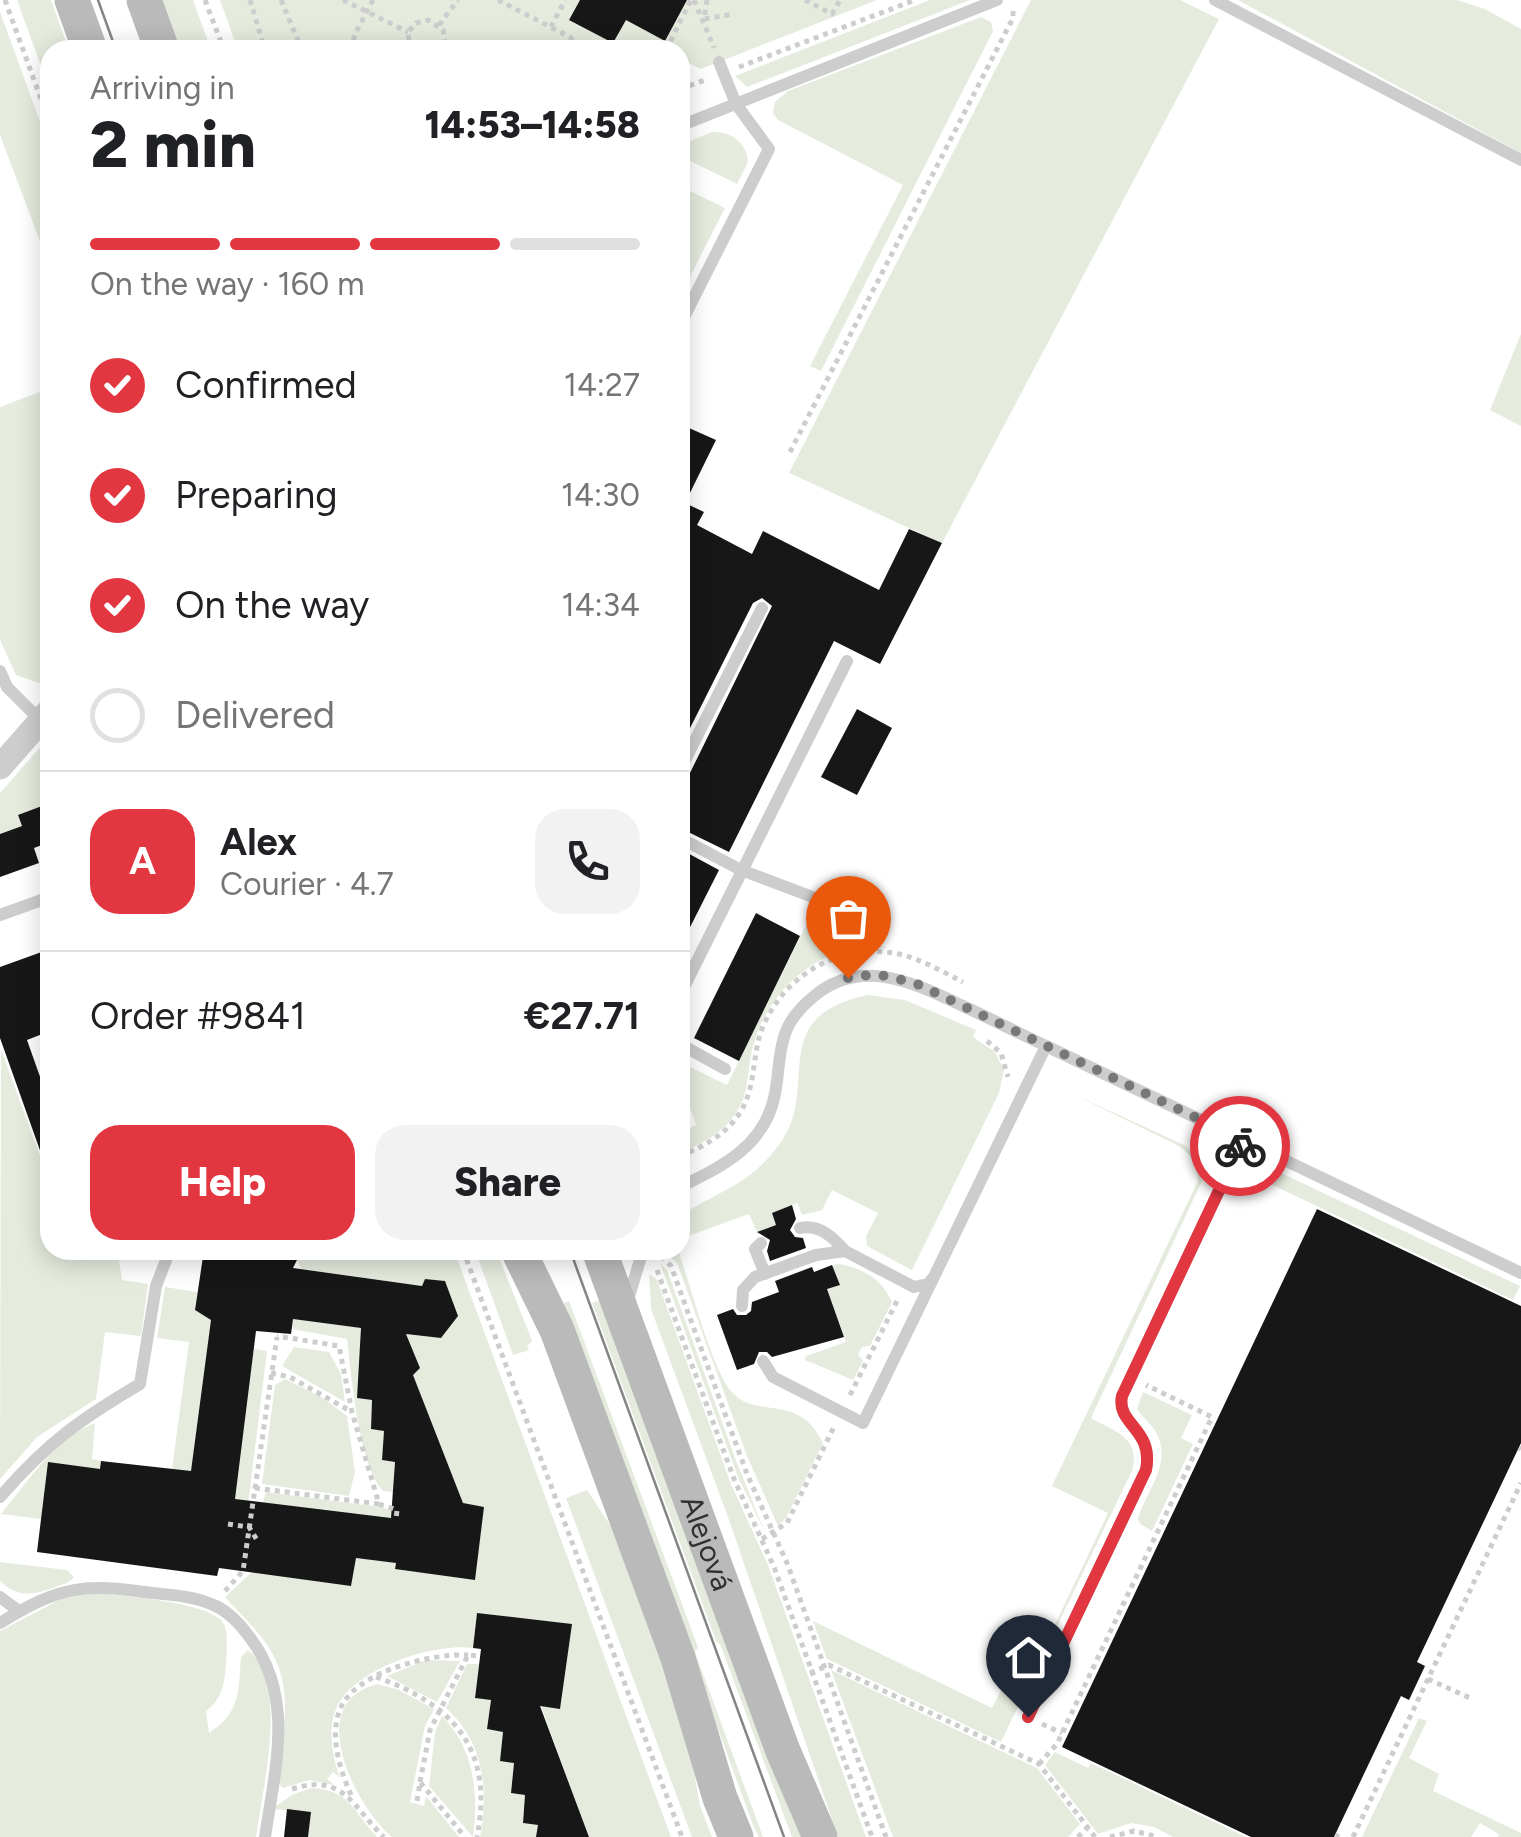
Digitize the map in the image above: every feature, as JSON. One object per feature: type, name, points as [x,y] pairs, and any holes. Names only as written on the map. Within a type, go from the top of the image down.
[{"type":"street","points":[[72,0],[86,40]]},
{"type":"street","points":[[144,0],[158,40]]},
{"type":"street","points":[[0,767],[40,723]]},
{"type":"street","points":[[525,1260],[557,1330],[683,1672],[720,1798],[736,1837]]},
{"type":"street","name":"Alejová","points":[[604,1260],[782,1750],[820,1837]]},
{"type":"lane","points":[[690,122],[997,0]]},
{"type":"lane","points":[[1215,0],[1521,160]]},
{"type":"lane","points":[[690,305],[769,149],[736,104],[721,68]]},
{"type":"lane","points":[[690,750],[762,608]]},
{"type":"lane","points":[[690,975],[847,661]]},
{"type":"lane","points":[[0,672],[7,688],[40,712]]},
{"type":"lane","points":[[690,843],[741,870],[818,899]]},
{"type":"lane","points":[[0,916],[40,901]]},
{"type":"lane","points":[[690,1181],[735,1158],[754,1140],[771,1108],[779,1055],[789,1024],[804,1004],[832,984],[868,975],[897,978],[988,1017],[1521,1273]]},
{"type":"lane","points":[[763,1361],[773,1377],[863,1423],[1046,1046]]},
{"type":"lane","points":[[690,1050],[725,1070]]},
{"type":"lane","points":[[1028,1717],[1146,1470],[1145,1440],[1125,1417],[1120,1403],[1243,1140]]},
{"type":"lane","points":[[800,1228],[820,1230],[845,1250],[907,1284],[921,1287],[934,1277]]},
{"type":"lane","points":[[761,1243],[754,1249],[764,1274]]},
{"type":"lane","points":[[742,1306],[746,1286],[755,1277],[816,1255],[845,1250]]},
{"type":"lane","points":[[0,1497],[65,1430],[140,1384],[156,1286],[166,1260]]},
{"type":"lane","points":[[624,1317],[645,1260]]},
{"type":"lane","points":[[0,1623],[60,1592],[102,1586],[196,1599],[224,1610],[257,1646],[274,1682],[280,1722],[265,1837]]},
{"type":"lane","points":[[0,1597],[19,1611]]},
{"type":"path","points":[[5,0],[40,96]]},
{"type":"path","points":[[206,0],[220,40]]},
{"type":"path","points":[[250,0],[262,40]]},
{"type":"path","points":[[282,0],[298,40]]},
{"type":"path","points":[[342,0],[408,32]]},
{"type":"path","points":[[355,40],[372,0]]},
{"type":"path","points":[[439,25],[458,0]]},
{"type":"path","points":[[498,0],[573,40]]},
{"type":"path","points":[[551,27],[565,0]]},
{"type":"path","points":[[693,0],[721,68]]},
{"type":"path","points":[[671,40],[693,0]]},
{"type":"path","points":[[704,19],[707,0]]},
{"type":"path","points":[[805,0],[832,14],[840,0]]},
{"type":"path","points":[[690,84],[721,68],[915,0]]},
{"type":"path","points":[[790,452],[1013,18],[1014,0]]},
{"type":"path","points":[[704,19],[734,14]]},
{"type":"path","points":[[408,32],[422,21],[439,25],[444,40]]},
{"type":"path","points":[[408,32],[409,40]]},
{"type":"path","points":[[690,1151],[715,1139],[738,1116],[748,1098],[758,1040],[769,1013],[786,989],[812,968],[849,954],[886,952],[913,958],[964,983]]},
{"type":"path","points":[[988,1017],[979,1036],[1001,1053],[1007,1082]]},
{"type":"path","points":[[467,1260],[682,1837]]},
{"type":"path","points":[[662,1260],[672,1266],[747,1474],[775,1532],[886,1837]]},
{"type":"path","points":[[650,1267],[658,1271],[734,1479],[762,1538],[872,1837]]},
{"type":"path","points":[[762,1538],[790,1520],[907,1284]]},
{"type":"path","points":[[242,1571],[277,1334],[339,1346],[352,1412],[379,1504]]},
{"type":"path","points":[[507,1366],[516,1362]]},
{"type":"path","points":[[272,1374],[300,1381],[352,1412]]},
{"type":"path","points":[[1039,1764],[1056,1744],[1212,1417],[1130,1378]]},
{"type":"path","points":[[1353,1837],[1521,1484]]},
{"type":"path","points":[[552,1490],[562,1486]]},
{"type":"path","points":[[255,1488],[379,1504],[397,1510],[396,1520]]},
{"type":"path","points":[[228,1524],[249,1527]]},
{"type":"path","points":[[249,1527],[257,1540]]},
{"type":"path","points":[[384,1837],[351,1795],[338,1754],[338,1714],[348,1697],[376,1678],[418,1659],[435,1655],[480,1656]]},
{"type":"path","points":[[417,1802],[430,1730],[468,1655]]},
{"type":"path","points":[[810,1673],[829,1665],[1039,1764],[1095,1837]]},
{"type":"path","points":[[376,1678],[415,1693],[458,1727],[475,1760],[481,1796],[477,1837]]},
{"type":"path","points":[[1423,1683],[1472,1699]]},
{"type":"path","points":[[420,1782],[464,1837]]},
{"type":"path","points":[[270,1798],[313,1784],[351,1795]]},
{"type":"path","points":[[1078,1837],[1088,1827]]},
{"type":"path","points":[[1110,1837],[1134,1831],[1158,1837]]},
{"type":"shaded area","points":[[17,0],[51,0],[65,40],[40,40],[40,63]]},
{"type":"shaded area","points":[[157,0],[193,0],[207,40],[171,40]]},
{"type":"shaded area","points":[[220,0],[877,0],[701,69],[690,64],[690,40],[234,40]]},
{"type":"shaded area","points":[[930,0],[970,0],[747,87],[735,76]]},
{"type":"shaded area","points":[[1031,0],[1180,0],[1219,19],[942,543],[789,473]]},
{"type":"shaded area","points":[[1238,0],[1457,0],[1485,9],[1521,29],[1521,153]]},
{"type":"shaded area","points":[[0,12],[40,122],[40,241],[0,135]]},
{"type":"shaded area","points":[[981,17],[991,22],[993,31],[821,371],[810,366],[903,185],[778,120],[773,113],[775,102],[788,91]]},
{"type":"shaded area","points":[[719,132],[741,144],[748,162],[737,184],[690,161],[690,141]]},
{"type":"shaded area","points":[[690,191],[725,208],[690,276]]},
{"type":"shaded area","points":[[1521,334],[1521,426],[1490,410]]},
{"type":"shaded area","points":[[40,392],[39,683],[16,675],[0,640],[0,407]]},
{"type":"shaded area","points":[[40,747],[40,807],[18,816],[22,826],[0,834],[0,793]]},
{"type":"shaded area","points":[[814,909],[886,948],[841,952],[802,972],[786,987],[761,1024],[744,1097],[736,1113],[725,1127],[690,1148],[690,1128],[696,1125],[690,1108],[690,1067],[727,1085]]},
{"type":"shaded area","points":[[868,995],[905,1000],[976,1030],[973,1037],[995,1052],[1004,1070],[999,1093],[912,1270],[867,1246],[866,1236],[878,1213],[832,1190],[822,1210],[802,1215],[797,1203],[772,1213],[776,1225],[757,1232],[749,1214],[690,1235],[690,1210],[748,1176],[783,1139],[793,1118],[806,1035],[817,1019],[837,1005]]},
{"type":"shaded area","points":[[1,1049],[40,1156],[40,1260],[122,1260],[122,1280],[148,1284],[141,1336],[105,1332],[96,1399],[37,1437],[0,1479]]},
{"type":"shaded area","points":[[1069,1092],[1186,1146],[1198,1158],[1202,1181],[1091,1418],[1129,1443],[1133,1450],[1132,1471],[1001,1742],[827,1659],[813,1621],[992,1708],[1025,1644],[1042,1652],[1108,1513],[1052,1486],[1198,1181],[1193,1161],[1179,1146]]},
{"type":"shaded area","points":[[1258,1162],[1520,1286],[1513,1300],[1254,1176]]},
{"type":"shaded area","points":[[297,1260],[458,1260],[671,1837],[589,1837],[541,1706],[560,1708],[571,1624],[477,1613],[473,1648],[438,1650],[397,1661],[359,1681],[345,1694],[332,1726],[333,1753],[340,1778],[333,1772],[327,1779],[334,1785],[309,1780],[283,1788],[276,1781],[285,1715],[283,1682],[266,1644],[225,1597],[252,1572],[356,1558],[396,1563],[395,1568],[474,1579],[484,1507],[464,1505],[413,1375],[420,1368],[406,1334],[441,1338],[457,1316],[445,1281],[425,1279],[422,1286],[301,1269]]},
{"type":"shaded area","points":[[479,1260],[500,1260],[531,1338],[529,1350],[513,1355]]},
{"type":"shaded area","points":[[674,1260],[681,1260],[708,1344],[731,1391],[741,1400],[802,1417],[823,1443],[786,1518],[778,1526],[747,1456]]},
{"type":"shaded area","points":[[660,1263],[667,1270],[765,1532],[738,1477]]},
{"type":"shaded area","points":[[832,1265],[871,1276],[892,1302],[870,1346],[862,1347],[858,1354],[863,1361],[853,1380],[805,1360],[806,1356],[846,1342],[827,1289],[839,1285]]},
{"type":"shaded area","points":[[649,1274],[657,1280],[731,1484],[768,1565],[866,1837],[838,1837],[729,1520],[651,1309]]},
{"type":"shaded area","points":[[165,1287],[197,1292],[195,1310],[208,1318],[212,1314],[191,1472],[172,1469],[189,1342],[157,1338]]},
{"type":"shaded area","points":[[602,1299],[802,1837],[792,1837],[716,1641],[592,1303]]},
{"type":"shaded area","points":[[569,1301],[698,1647],[695,1652],[763,1837],[759,1837],[753,1825],[564,1307]]},
{"type":"shaded area","points":[[293,1319],[361,1328],[375,1363],[357,1398],[372,1400],[371,1429],[384,1431],[382,1460],[395,1462],[393,1492],[383,1491],[368,1462],[358,1419],[347,1339],[292,1329]]},
{"type":"shaded area","points":[[294,1347],[329,1352],[341,1374],[345,1402],[282,1366]]},
{"type":"shaded area","points":[[254,1349],[267,1351],[246,1521],[231,1500]]},
{"type":"shaded area","points":[[285,1379],[347,1416],[355,1472],[349,1496],[262,1484],[275,1385]]},
{"type":"shaded area","points":[[1143,1392],[1192,1415],[1181,1438],[1193,1444],[1152,1531],[1138,1519],[1160,1467],[1161,1445],[1137,1409]]},
{"type":"shaded area","points":[[95,1423],[92,1459],[101,1461],[99,1477],[48,1462],[41,1519],[1,1514],[55,1450]]},
{"type":"shaded area","points":[[587,1490],[616,1534],[686,1727],[700,1806],[712,1837],[692,1837],[566,1498]]},
{"type":"shaded area","points":[[266,1492],[381,1507],[392,1511],[391,1519],[260,1512]]},
{"type":"shaded area","points":[[0,1562],[67,1570],[74,1577],[45,1590],[19,1593],[0,1581]]},
{"type":"shaded area","points":[[97,1593],[185,1605],[216,1616],[224,1624],[225,1677],[219,1696],[206,1711],[209,1733],[232,1709],[241,1657],[248,1650],[261,1666],[271,1711],[256,1837],[0,1837],[0,1631],[63,1598]]},
{"type":"shaded area","points":[[426,1660],[460,1661],[437,1702],[387,1676]]},
{"type":"shaded area","points":[[467,1664],[479,1664],[475,1697],[491,1700],[487,1729],[503,1732],[500,1761],[514,1763],[511,1792],[525,1795],[523,1823],[538,1825],[537,1837],[480,1837],[484,1802],[481,1768],[469,1736],[446,1708]]},
{"type":"shaded area","points":[[831,1670],[1037,1768],[1080,1824],[1068,1837],[893,1837]]},
{"type":"shaded area","points":[[378,1684],[399,1690],[434,1709],[425,1726],[410,1802],[424,1806],[426,1796],[459,1837],[392,1837],[351,1780],[339,1732],[343,1711],[355,1694]]},
{"type":"shaded area","points":[[442,1716],[461,1742],[472,1772],[473,1837],[429,1786],[435,1732]]},
{"type":"shaded area","points":[[1419,1718],[1427,1721],[1409,1758],[1439,1774],[1433,1791],[1521,1833],[1521,1837],[1498,1837],[1480,1823],[1471,1837],[1362,1837]]},
{"type":"shaded area","points":[[1055,1752],[1088,1768],[1091,1763],[1246,1837],[1173,1837],[1154,1827],[1131,1823],[1098,1834],[1045,1765]]},
{"type":"shaded area","points":[[311,1788],[343,1798],[377,1837],[308,1837],[310,1812],[272,1809]]},
{"type":"building","points":[[580,0],[687,0],[666,40],[626,20],[615,40],[607,40],[569,20]]},
{"type":"building","points":[[690,428],[716,440],[690,493]]},
{"type":"building","points":[[690,505],[704,512],[697,525],[752,554],[763,531],[879,590],[909,529],[942,543],[880,664],[834,641],[729,852],[690,833],[690,773],[772,606],[762,598],[753,603],[690,728]]},
{"type":"building","points":[[857,709],[892,728],[857,795],[821,777]]},
{"type":"building","points":[[40,807],[40,846],[34,848],[39,863],[0,877],[0,834],[22,826],[18,815]]},
{"type":"building","points":[[690,854],[719,870],[690,927]]},
{"type":"building","points":[[756,913],[800,936],[739,1061],[694,1038]]},
{"type":"building","points":[[40,953],[40,1035],[27,1040],[40,1077],[40,1150],[0,1038],[0,967]]},
{"type":"building","points":[[792,1205],[796,1219],[790,1230],[795,1237],[803,1238],[806,1248],[770,1261],[770,1240],[757,1232],[776,1225],[772,1213]]},
{"type":"building","points":[[1317,1209],[1521,1306],[1521,1443],[1417,1662],[1425,1666],[1409,1700],[1401,1696],[1334,1837],[1251,1837],[1062,1747]]},
{"type":"building","points":[[202,1260],[297,1260],[293,1268],[422,1286],[425,1279],[445,1281],[458,1316],[441,1338],[406,1334],[420,1368],[413,1375],[463,1503],[484,1507],[475,1580],[395,1569],[396,1563],[356,1558],[351,1586],[219,1568],[217,1576],[37,1552],[48,1462],[100,1469],[101,1461],[191,1471],[211,1320],[195,1310]],"holes":[[[293,1319],[361,1328],[357,1398],[372,1400],[371,1429],[384,1431],[382,1460],[395,1462],[391,1518],[235,1499],[256,1331],[291,1334]]]},
{"type":"building","points":[[832,1265],[840,1285],[827,1289],[844,1337],[772,1357],[759,1352],[754,1364],[737,1370],[717,1315],[733,1309],[737,1315],[746,1315],[752,1302],[779,1292],[775,1281],[812,1267],[814,1272]]},
{"type":"building","points":[[477,1613],[572,1624],[560,1709],[540,1706],[589,1837],[536,1837],[538,1825],[523,1823],[525,1795],[511,1793],[514,1763],[500,1761],[503,1732],[487,1729],[491,1700],[475,1698],[481,1649],[473,1648]]},
{"type":"building","points":[[287,1809],[311,1812],[308,1837],[284,1837]]},
{"type":"tram line","points":[[98,0],[112,40]]},
{"type":"tram line","points":[[574,1260],[784,1837]]},
{"type":"way so far","points":[[848,978],[876,974],[915,983],[1243,1140],[1240,1146]]},
{"type":"route","points":[[1028,1717],[1146,1470],[1145,1440],[1125,1417],[1122,1396],[1240,1146]]}]
